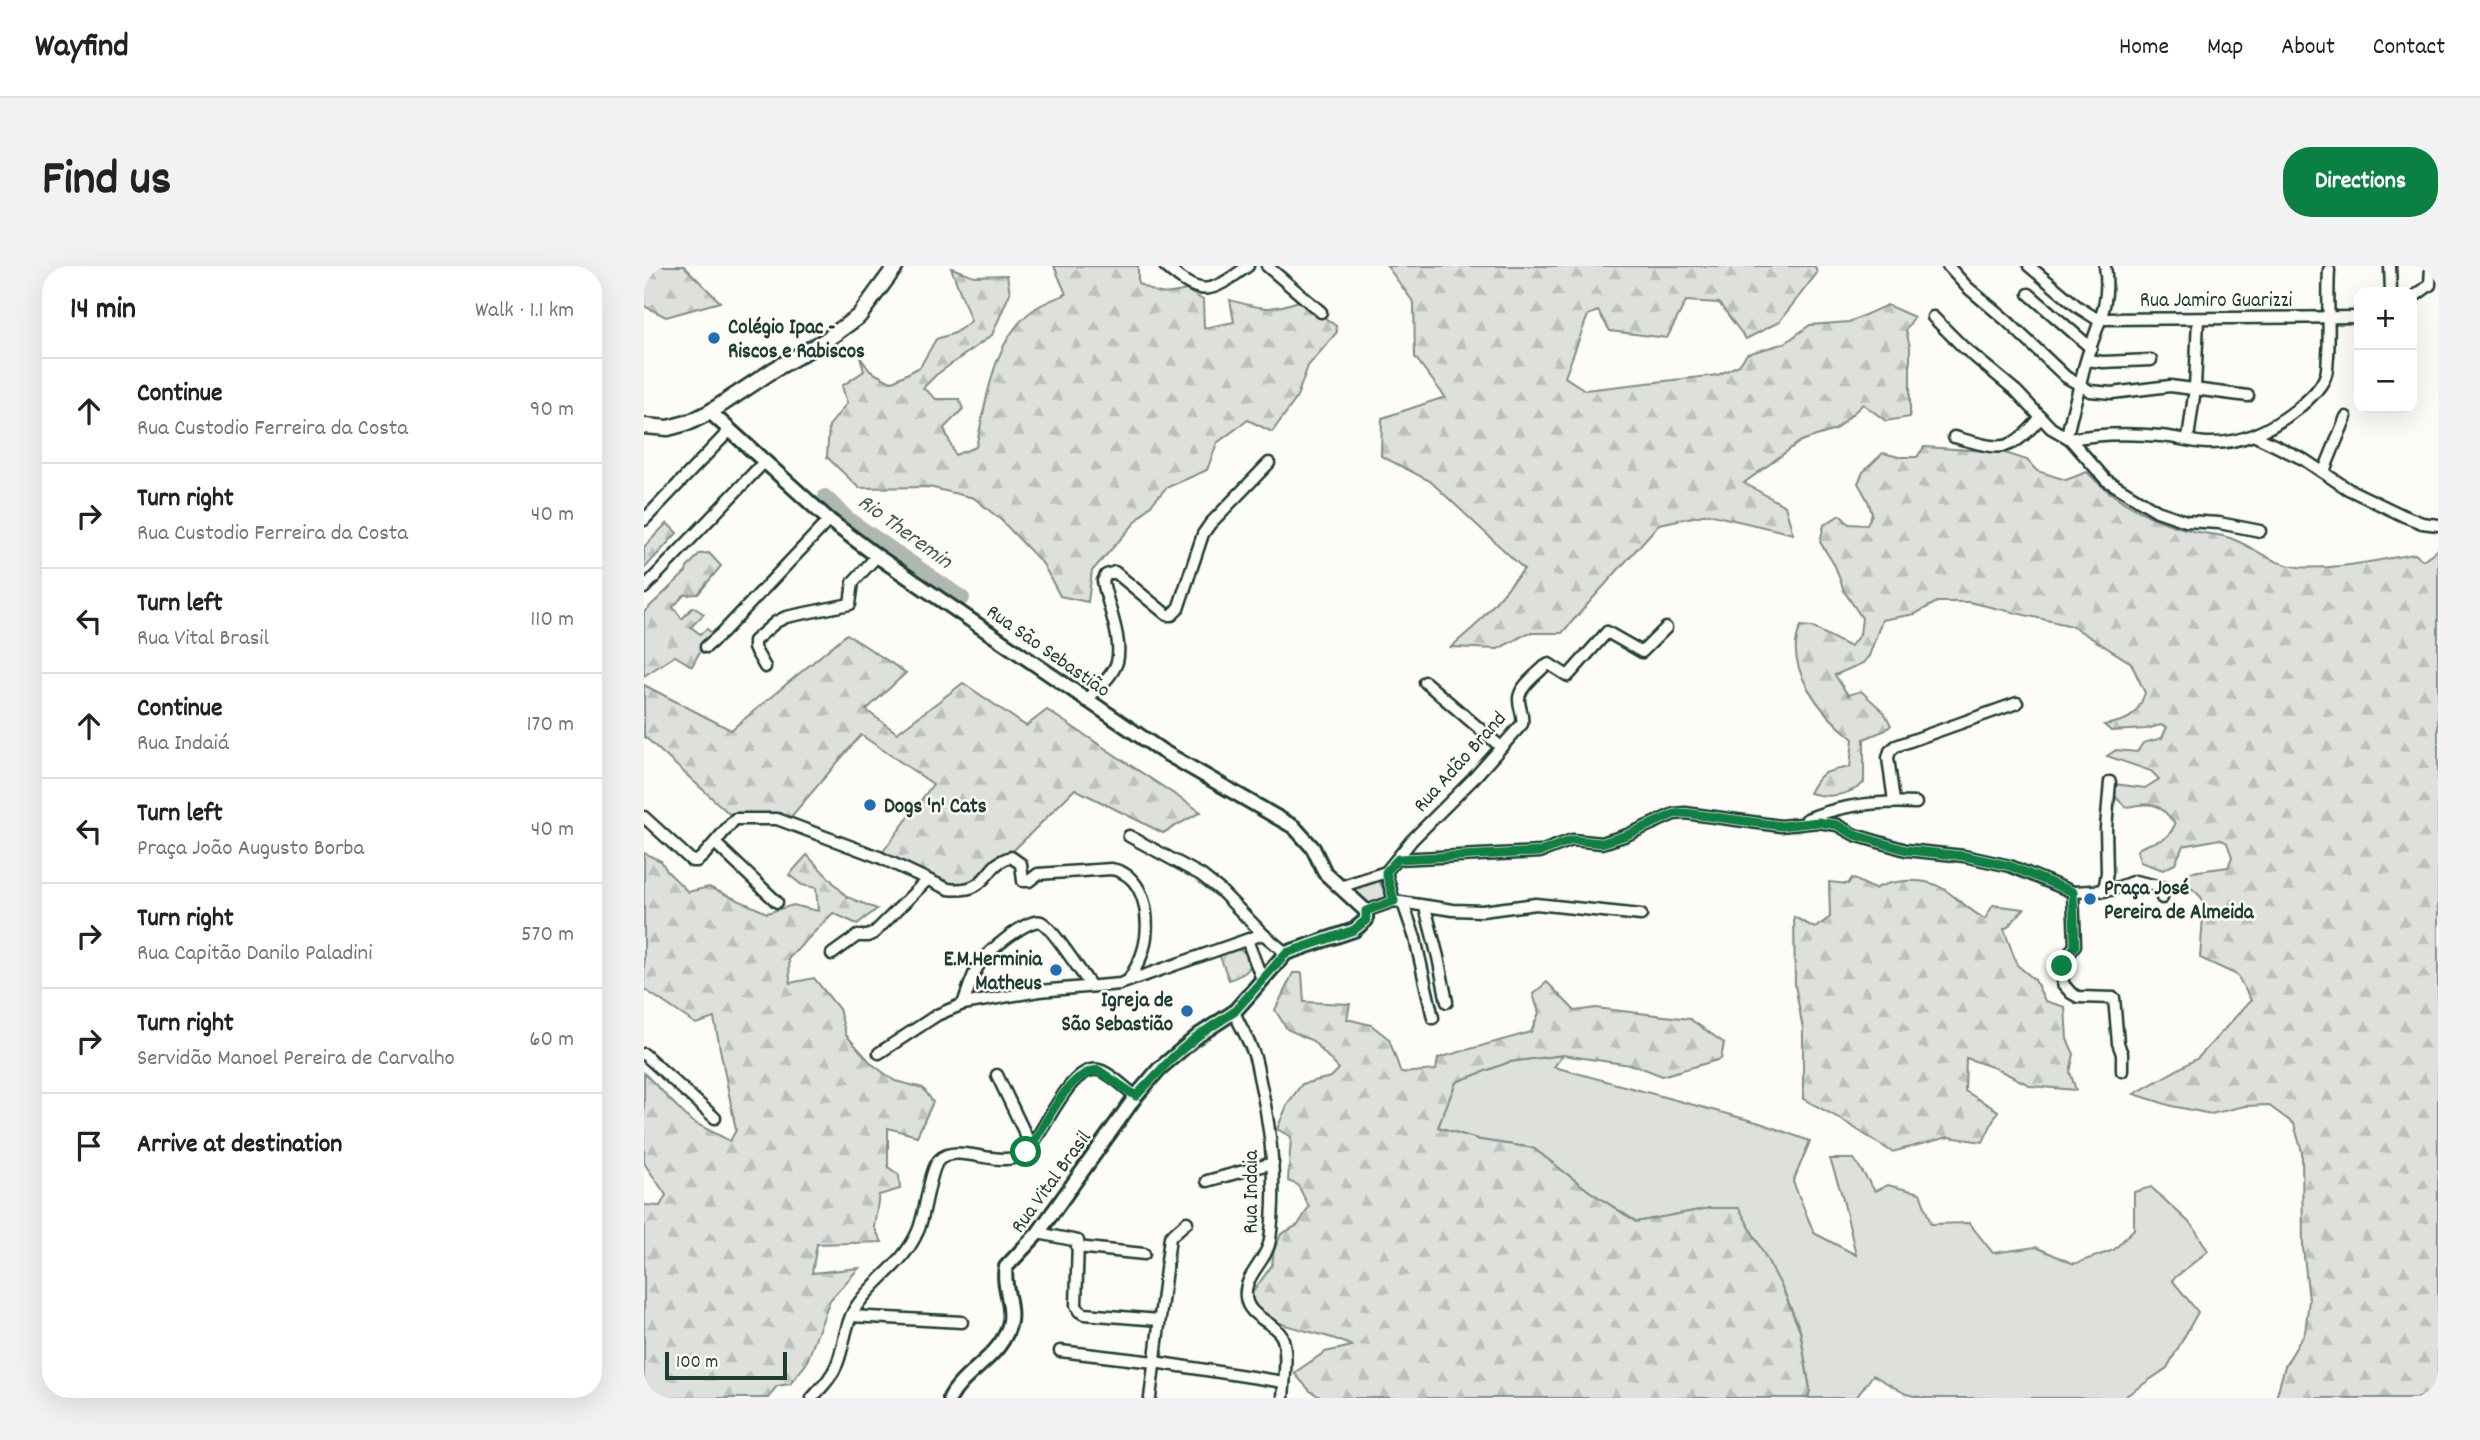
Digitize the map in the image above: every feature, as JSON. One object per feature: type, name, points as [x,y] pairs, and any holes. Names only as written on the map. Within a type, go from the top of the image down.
[{"type":"main road","points":[[644,426],[668,428],[710,412],[846,327],[859,316],[896,266]]},
{"type":"street","points":[[1165,266],[1189,286],[1203,290],[1248,266]]},
{"type":"street","points":[[1267,266],[1321,312]]},
{"type":"street","points":[[1948,266],[1967,287],[1999,313],[2066,377],[2081,386],[2098,393],[2157,386],[2195,388],[2217,394],[2248,396]]},
{"type":"street","points":[[2029,266],[2078,307],[2101,320]]},
{"type":"street","points":[[2068,438],[2087,360],[2107,295],[2105,266]]},
{"type":"street","points":[[2390,266],[2390,287]]},
{"type":"street","points":[[2417,294],[2430,285],[2431,266]]},
{"type":"street","points":[[2068,438],[2109,433],[2210,443],[2253,435],[2290,415],[2322,384],[2326,372],[2330,318],[2329,270]]},
{"type":"street","points":[[2029,294],[2091,348]]},
{"type":"street","points":[[1933,317],[1963,347],[2016,391],[2055,431],[2068,438],[2106,480],[2157,511],[2186,521],[2219,523],[2260,531]]},
{"type":"street","name":"Rua Jamiro Guarizzi","points":[[2101,320],[2354,317]]},
{"type":"street","points":[[2188,439],[2195,388],[2198,319]]},
{"type":"street","points":[[2087,360],[2151,360]]},
{"type":"street","name":"Rua São Sebastião","points":[[710,412],[829,520],[877,556],[1162,751],[1294,827],[1313,848],[1325,873],[1366,911]]},
{"type":"street","points":[[1954,437],[1988,446],[2005,447],[2026,435],[2040,417]]},
{"type":"street","points":[[2324,471],[2346,417]]},
{"type":"street","points":[[644,520],[730,430]]},
{"type":"street","points":[[2253,435],[2324,471],[2348,489],[2403,516],[2438,525]]},
{"type":"street","points":[[644,588],[765,461]]},
{"type":"street","points":[[1086,701],[1110,675],[1117,662],[1118,640],[1103,581],[1106,575],[1115,572],[1167,615],[1172,615],[1178,609],[1206,528],[1269,463]]},
{"type":"street","points":[[706,647],[829,520]]},
{"type":"street","points":[[765,667],[754,648],[754,641],[759,635],[786,617],[847,606],[852,600],[853,582],[877,556]]},
{"type":"street","name":"Rua Adão Brand","points":[[1386,872],[1412,840],[1501,747],[1523,720],[1520,693],[1544,667],[1549,664],[1568,676],[1607,632],[1642,652],[1666,628]]},
{"type":"street","points":[[1424,682],[1501,747]]},
{"type":"street","points":[[1894,802],[1888,758],[1890,751],[1896,746],[2017,704]]},
{"type":"street","points":[[2104,891],[2107,872],[2109,782]]},
{"type":"street","points":[[1796,825],[1809,818],[1841,809],[1894,802],[1916,803]]},
{"type":"street","points":[[1398,859],[1540,852],[1572,840],[1602,843],[1674,814],[1685,813],[1782,826],[1818,822],[1837,825],[1855,835],[1906,850],[1964,856],[2010,866],[2073,892],[2104,891],[2134,881],[2162,887],[2162,898]]},
{"type":"street","points":[[644,817],[692,861],[697,861],[735,818],[776,819],[879,857],[948,889],[970,889],[978,885],[1003,859],[1011,857],[1021,864],[1023,881],[1029,881],[1038,874],[1111,869],[1121,871],[1134,882],[1142,895],[1145,909],[1146,935],[1143,950],[1128,981]]},
{"type":"street","points":[[1129,836],[1202,875],[1286,953],[1354,930],[1366,920],[1366,911],[1399,902],[1425,907],[1482,911],[1536,904],[1641,915]]},
{"type":"street","points":[[715,843],[777,902]]},
{"type":"street","points":[[1340,887],[1386,872],[1415,938],[1433,1018]]},
{"type":"street","points":[[832,954],[857,936],[874,933],[927,880]]},
{"type":"street","points":[[2073,892],[2075,946],[2062,966],[2063,984],[2078,997],[2114,998],[2122,1070]]},
{"type":"street","points":[[1425,907],[1447,1002]]},
{"type":"street","points":[[963,1004],[981,961],[1019,929],[1037,921],[1042,922],[1051,932],[1091,986]]},
{"type":"street","points":[[879,1053],[947,1009],[963,1004],[1039,991],[1128,981],[1263,934]]},
{"type":"street","points":[[1247,940],[1262,979]]},
{"type":"street","name":"Rua Vital Brasil","points":[[950,1398],[958,1386],[992,1354],[1010,1322],[1009,1296],[1004,1274],[1006,1267],[1038,1233],[1136,1096],[1173,1057],[1199,1035],[1234,1012],[1286,953]]},
{"type":"street","name":"Rua Indaia","points":[[1234,1012],[1255,1056],[1273,1163],[1270,1242],[1266,1255],[1248,1282],[1245,1296],[1249,1309],[1281,1335],[1284,1346],[1283,1398]]},
{"type":"street","points":[[644,1054],[715,1118]]},
{"type":"street","points":[[812,1398],[826,1383],[837,1364],[850,1316],[906,1253],[919,1230],[938,1161],[954,1154],[991,1159],[1020,1156],[1031,1146],[1067,1089],[1075,1080],[1092,1070],[1103,1072],[1136,1096]]},
{"type":"street","points":[[997,1075],[1031,1146]]},
{"type":"street","points":[[1207,1181],[1273,1163]]},
{"type":"street","points":[[1150,1398],[1170,1237],[1187,1222]]},
{"type":"street","points":[[1038,1233],[1077,1244],[1144,1254]]},
{"type":"street","points":[[1077,1244],[1076,1305],[1079,1311],[1084,1314],[1159,1320]]},
{"type":"street","points":[[850,1316],[962,1322]]},
{"type":"street","points":[[1060,1351],[1284,1382]]},
{"type":"green space","points":[[644,266],[684,266],[720,302],[666,317],[644,306]]},
{"type":"green space","points":[[1054,266],[1138,266],[1138,283],[1145,287],[1161,293],[1186,290],[1203,300],[1204,328],[1234,322],[1230,300],[1266,308],[1301,300],[1336,326],[1337,332],[1308,366],[1296,399],[1272,432],[1248,420],[1217,443],[1207,470],[1166,488],[1092,571],[1088,602],[1060,596],[1043,564],[1001,520],[974,498],[929,487],[859,488],[827,457],[829,426],[847,403],[842,386],[864,371],[860,357],[870,371],[891,382],[920,367],[936,339],[955,333],[971,321],[951,268],[974,276],[1007,275],[1010,293],[992,335],[936,375],[923,388],[936,399],[959,399],[963,409],[944,428],[955,455],[976,447],[988,390],[1010,335],[1021,320],[1036,308],[1066,294]]},
{"type":"green space","points":[[1387,266],[1815,266],[1817,273],[1779,322],[1746,339],[1719,303],[1686,301],[1667,338],[1610,331],[1598,311],[1588,315],[1565,377],[1585,390],[1718,375],[1739,365],[1747,354],[1785,343],[1810,325],[1849,322],[1887,305],[1914,317],[1906,330],[1910,347],[1910,417],[1886,421],[1863,404],[1835,430],[1801,441],[1744,483],[1785,506],[1793,534],[1708,514],[1659,524],[1562,633],[1528,633],[1498,649],[1451,647],[1476,625],[1524,569],[1430,481],[1381,456],[1382,418],[1445,397],[1415,357],[1414,303]]},
{"type":"green space","points":[[1924,447],[2002,452],[2027,460],[2037,471],[2066,480],[2087,472],[2122,501],[2150,516],[2179,527],[2230,538],[2289,566],[2342,566],[2415,554],[2423,560],[2438,549],[2438,1398],[2276,1398],[2285,1366],[2305,1332],[2309,1300],[2303,1248],[2302,1152],[2294,1124],[2268,1105],[2245,1106],[2211,1114],[2134,1094],[2198,1058],[2251,1000],[2237,975],[2200,958],[2204,904],[2201,897],[2182,879],[2191,872],[2228,867],[2232,857],[2227,843],[2220,839],[2183,846],[2175,864],[2163,870],[2140,862],[2137,850],[2164,839],[2175,824],[2155,805],[2126,807],[2115,797],[2114,784],[2145,788],[2159,779],[2151,771],[2107,756],[2116,750],[2137,752],[2143,743],[2162,738],[2167,727],[2161,725],[2146,729],[2111,731],[2104,725],[2130,717],[2142,701],[2145,693],[2131,663],[2072,626],[1969,602],[1937,602],[1915,614],[1882,620],[1869,656],[1863,663],[1835,675],[1848,695],[1861,691],[1884,712],[1891,725],[1886,730],[1864,739],[1864,783],[1838,795],[1809,793],[1825,773],[1850,767],[1853,739],[1829,717],[1808,689],[1796,658],[1796,642],[1801,626],[1812,627],[1850,647],[1860,634],[1862,618],[1844,591],[1835,566],[1820,542],[1824,525],[1840,515],[1849,524],[1867,525],[1872,514],[1858,483],[1863,472],[1883,453],[1899,457],[1917,457]]},
{"type":"green space","points":[[667,523],[677,533],[644,569],[644,547]]},
{"type":"green space","points":[[709,553],[721,566],[698,594],[684,595],[673,607],[682,619],[693,607],[704,614],[691,627],[700,634],[707,629],[717,637],[704,644],[692,666],[675,656],[644,676],[644,612],[686,572],[699,554]]},
{"type":"green space","points":[[847,634],[906,673],[866,710],[897,733],[963,683],[1026,726],[1047,710],[1201,812],[1163,833],[1075,789],[987,877],[960,890],[879,857],[933,784],[861,735],[789,819],[735,819],[644,736],[644,685],[731,730]]},
{"type":"green space","points":[[644,853],[661,861],[688,892],[709,887],[767,913],[793,905],[818,911],[816,888],[802,885],[789,875],[807,855],[847,897],[877,909],[857,924],[833,913],[789,958],[790,983],[814,978],[839,1009],[846,1035],[872,1064],[895,1081],[923,1088],[933,1102],[917,1136],[888,1128],[888,1167],[899,1175],[900,1189],[879,1195],[874,1227],[882,1242],[817,1244],[812,1273],[859,1268],[830,1300],[806,1364],[790,1384],[777,1386],[768,1398],[644,1398],[644,1205],[660,1206],[666,1195],[644,1163],[644,1073],[691,1121],[730,1141],[736,1130],[714,1018],[696,1024],[644,989]]},
{"type":"green space","points":[[1852,878],[1874,889],[1909,881],[1936,885],[1985,919],[1993,905],[2024,909],[2004,929],[2017,965],[2035,980],[2045,1001],[2065,1007],[2067,1039],[2074,1054],[2070,1072],[2076,1090],[2031,1086],[1995,1068],[1966,1058],[1965,1091],[1998,1111],[1983,1142],[1948,1137],[1892,1152],[1803,1099],[1803,1029],[1795,985],[1794,917],[1815,928],[1830,917],[1829,882],[1848,884]]},
{"type":"green space","points":[[1376,880],[1380,882],[1387,898],[1368,905],[1352,888]]},
{"type":"green space","points":[[1237,949],[1249,954],[1249,968],[1229,980],[1219,954]]},
{"type":"green space","points":[[1293,973],[1302,973],[1304,1002],[1350,1004],[1347,1019],[1371,1025],[1389,1039],[1401,1073],[1436,1070],[1438,1058],[1531,1032],[1539,1013],[1533,994],[1547,982],[1575,1011],[1596,1008],[1690,1019],[1724,1043],[1721,1059],[1662,1076],[1637,1066],[1563,1055],[1509,1062],[1456,1082],[1438,1127],[1480,1140],[1533,1148],[1589,1191],[1636,1222],[1710,1208],[1739,1208],[1782,1287],[1800,1331],[1810,1390],[1808,1398],[1322,1398],[1310,1391],[1294,1373],[1325,1352],[1352,1346],[1272,1320],[1259,1310],[1250,1296],[1272,1265],[1274,1250],[1281,1234],[1298,1225],[1309,1207],[1298,1185],[1288,1181],[1291,1137],[1277,1129],[1288,1103],[1302,1084],[1331,1077],[1339,1069],[1313,1041],[1287,1029],[1275,1010]]},
{"type":"green space","points":[[1563,1055],[1554,1067],[1760,1123],[1810,1141],[1793,1182],[1814,1233],[1856,1255],[1842,1195],[1830,1159],[1854,1159],[1875,1191],[1888,1185],[1920,1193],[1931,1224],[1969,1223],[1993,1253],[2036,1247],[2074,1264],[2114,1250],[2134,1229],[2134,1192],[2151,1187],[2193,1226],[2208,1251],[2172,1280],[2198,1312],[2167,1368],[2123,1398],[1924,1398],[1906,1394],[1873,1375],[1856,1398],[1808,1398],[1810,1390],[1800,1330],[1782,1287],[1710,1208],[1637,1222],[1589,1191],[1533,1148],[1480,1140],[1438,1127],[1456,1082],[1509,1062]]},
{"type":"waterway","name":"Rio Theremin","points":[[825,496],[849,519],[963,598]]},
{"type":"place","name":"Colégio Ipac - Riscos e Rabiscos","points":[[714,338]]},
{"type":"place","name":"Dogs 'n' Cats","points":[[870,805]]},
{"type":"place","name":"Praça José Pereira de Almeida","points":[[2090,899]]},
{"type":"place","name":"E.M.Herminia Matheus","points":[[1056,970]]},
{"type":"place","name":"Igreja de São Sebastião","points":[[1187,1011]]},
{"type":"route","points":[[1026,1152],[1058,1101],[1075,1080],[1092,1070],[1098,1070],[1136,1096],[1159,1069],[1199,1035],[1234,1012],[1286,953],[1354,930],[1366,920],[1366,911],[1394,901],[1386,872],[1398,859],[1540,852],[1572,840],[1602,843],[1674,814],[1685,813],[1782,826],[1818,822],[1837,825],[1855,835],[1906,850],[1964,856],[2010,866],[2073,892],[2075,946],[2062,966]]}]
